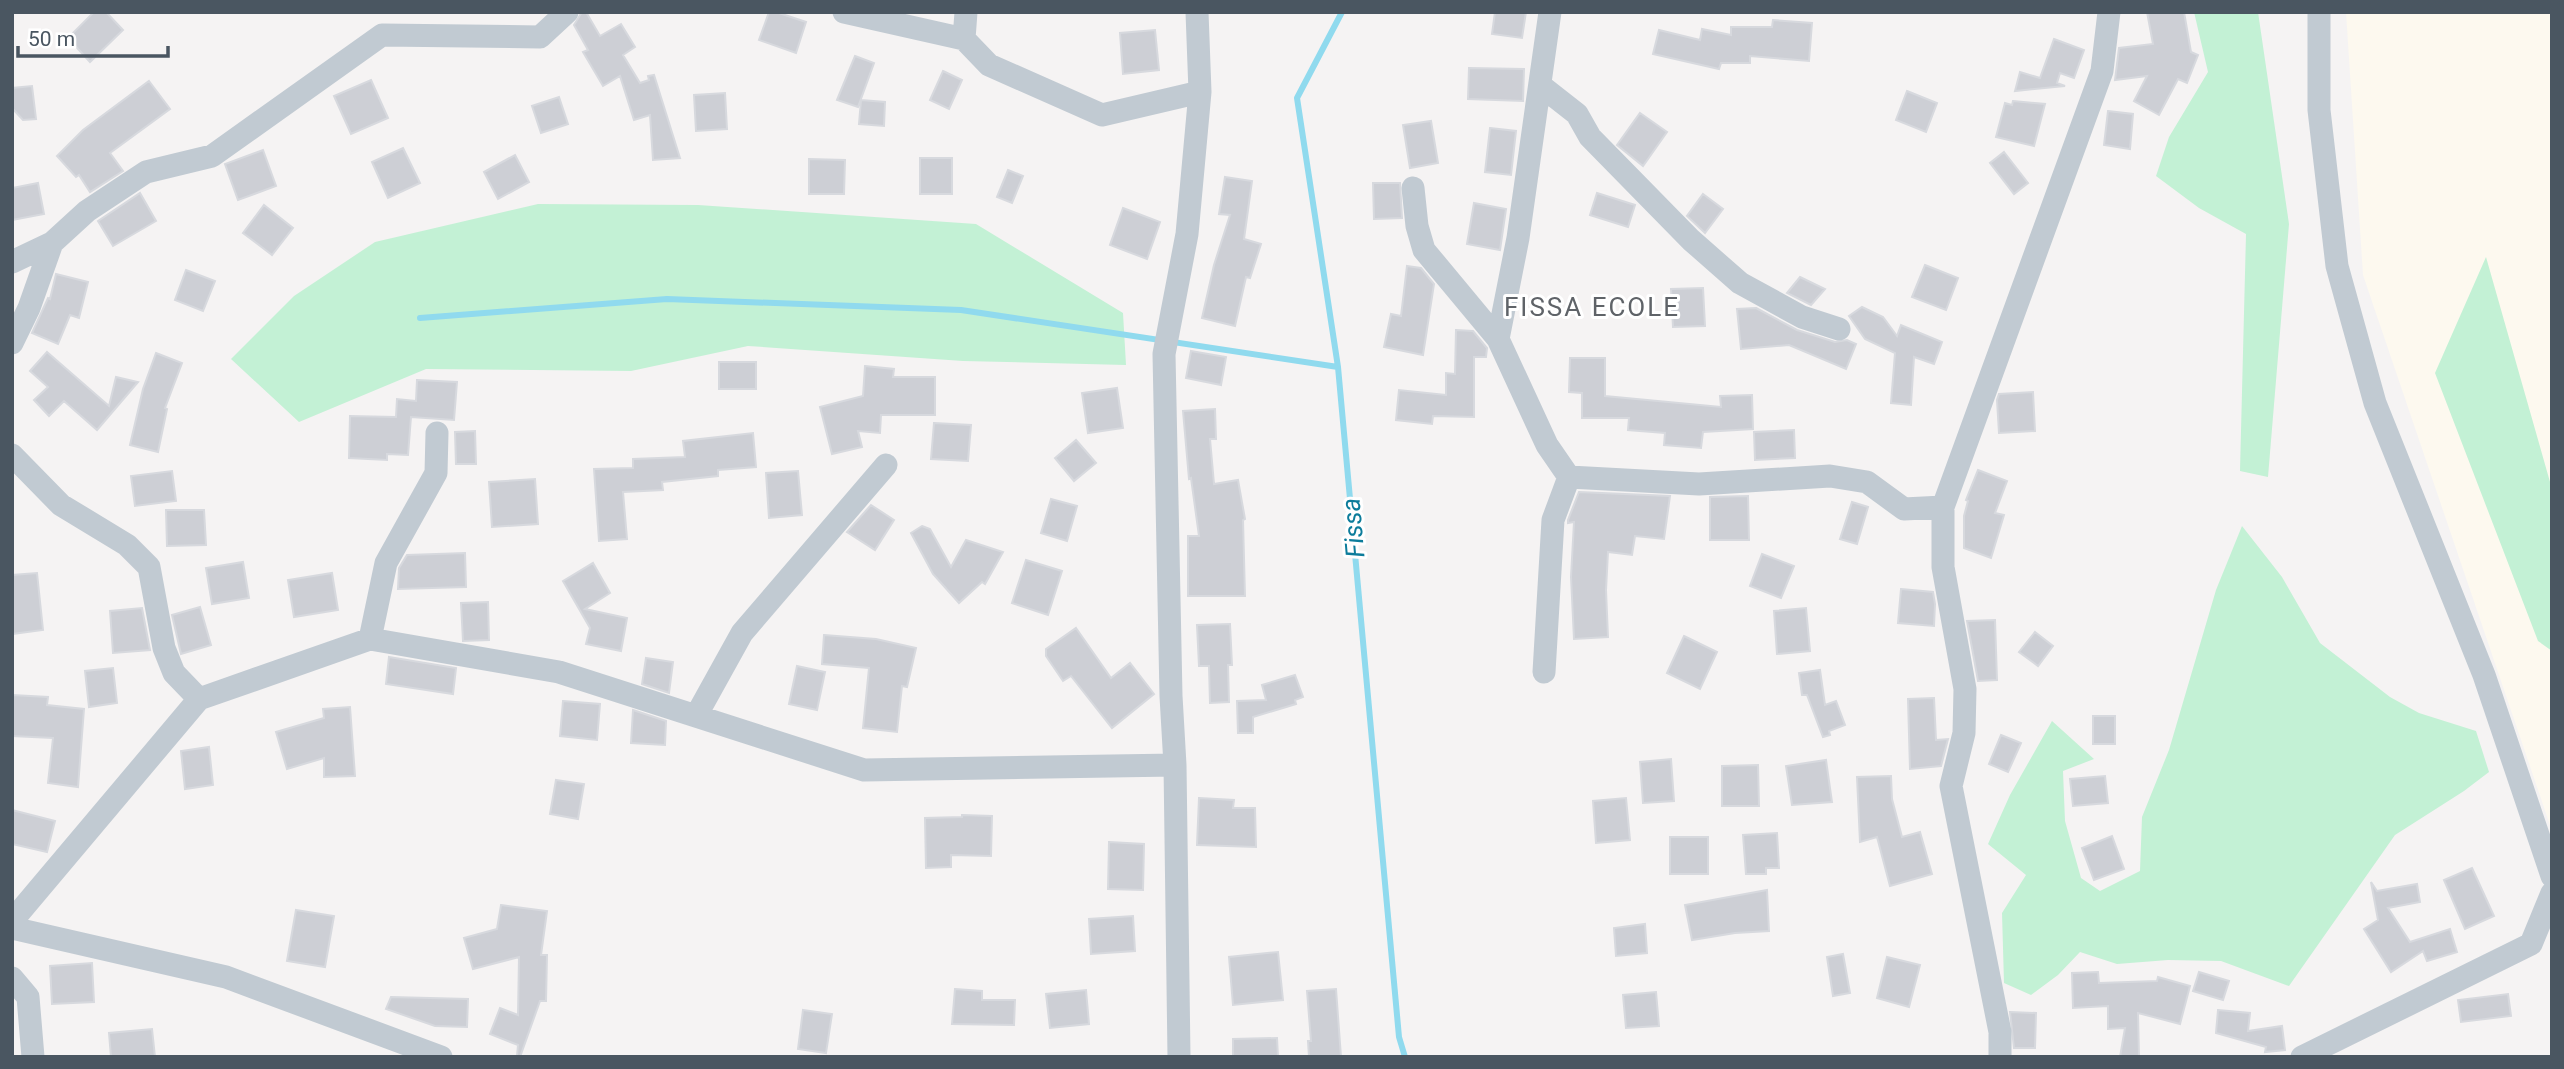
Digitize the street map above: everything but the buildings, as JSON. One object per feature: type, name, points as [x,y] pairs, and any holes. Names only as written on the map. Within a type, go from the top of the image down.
[{"type":"street","points":[[12,262],[52,243],[87,211],[146,172],[212,156],[382,35],[540,37],[567,12]]},
{"type":"street","points":[[844,12],[964,39],[989,65],[1102,115],[1200,92]]},
{"type":"street","points":[[964,39],[966,12]]},
{"type":"street","points":[[1179,1057],[1175,765],[1171,696],[1164,354],[1187,234],[1200,92],[1197,12]]},
{"type":"street","points":[[1499,338],[1518,239],[1550,12]]},
{"type":"street","points":[[2000,1057],[2000,1032],[1951,786],[1964,733],[1965,689],[1943,567],[1943,507],[2102,71],[2109,12]]},
{"type":"street","points":[[2319,12],[2319,110],[2337,266],[2375,403],[2484,675],[2552,876]]},
{"type":"street","points":[[1540,85],[1577,114],[1590,137],[1691,240],[1740,284],[1802,317],[1839,329]]},
{"type":"street","points":[[1413,188],[1417,226],[1424,250],[1499,338],[1547,445],[1569,477]]},
{"type":"street","points":[[12,343],[29,308],[52,243]]},
{"type":"street","points":[[370,639],[386,563],[436,473],[437,433]]},
{"type":"street","points":[[12,455],[61,505],[127,545],[149,568],[164,648],[174,673],[199,699]]},
{"type":"street","points":[[696,716],[742,633],[886,465]]},
{"type":"street","points":[[1569,477],[1699,484],[1830,475],[1867,482],[1904,509],[1943,507]]},
{"type":"street","points":[[1544,672],[1553,520],[1569,477]]},
{"type":"street","points":[[12,921],[199,699],[370,639],[559,672],[864,771],[1175,765]]},
{"type":"street","points":[[2302,1057],[2531,944],[2552,893]]},
{"type":"street","points":[[12,928],[226,977],[441,1057]]},
{"type":"street","points":[[12,978],[28,997],[33,1057]]},
{"type":"shaded area","points":[[2346,12],[2552,12],[2552,831],[2363,275]]},
{"type":"green space","points":[[2194,12],[2258,12],[2289,224],[2268,477],[2240,471],[2246,234],[2199,208],[2156,176],[2169,137],[2208,72]]},
{"type":"green space","points":[[538,204],[698,205],[976,224],[1123,313],[1126,365],[963,361],[748,346],[631,371],[426,369],[299,422],[231,359],[294,296],[375,242]]},
{"type":"green space","points":[[2486,257],[2552,489],[2552,651],[2538,641],[2435,373]]},
{"type":"green space","points":[[2242,526],[2282,577],[2320,643],[2390,697],[2419,713],[2476,731],[2489,772],[2395,835],[2289,986],[2221,961],[2168,960],[2117,964],[2080,952],[2058,975],[2031,995],[2004,983],[2002,913],[2026,875],[1988,844],[2010,795],[2052,721],[2094,759],[2063,771],[2065,821],[2081,878],[2100,891],[2140,871],[2142,817],[2169,750],[2216,590]]},
{"type":"waterway","name":"Fissa","points":[[1342,12],[1297,98],[1338,367],[1399,1037],[1405,1057]]},
{"type":"waterway","points":[[420,318],[667,299],[961,310],[1338,367]]},
{"type":"district","name":"FISSA ECOLE","points":[[1592,307]]}]
